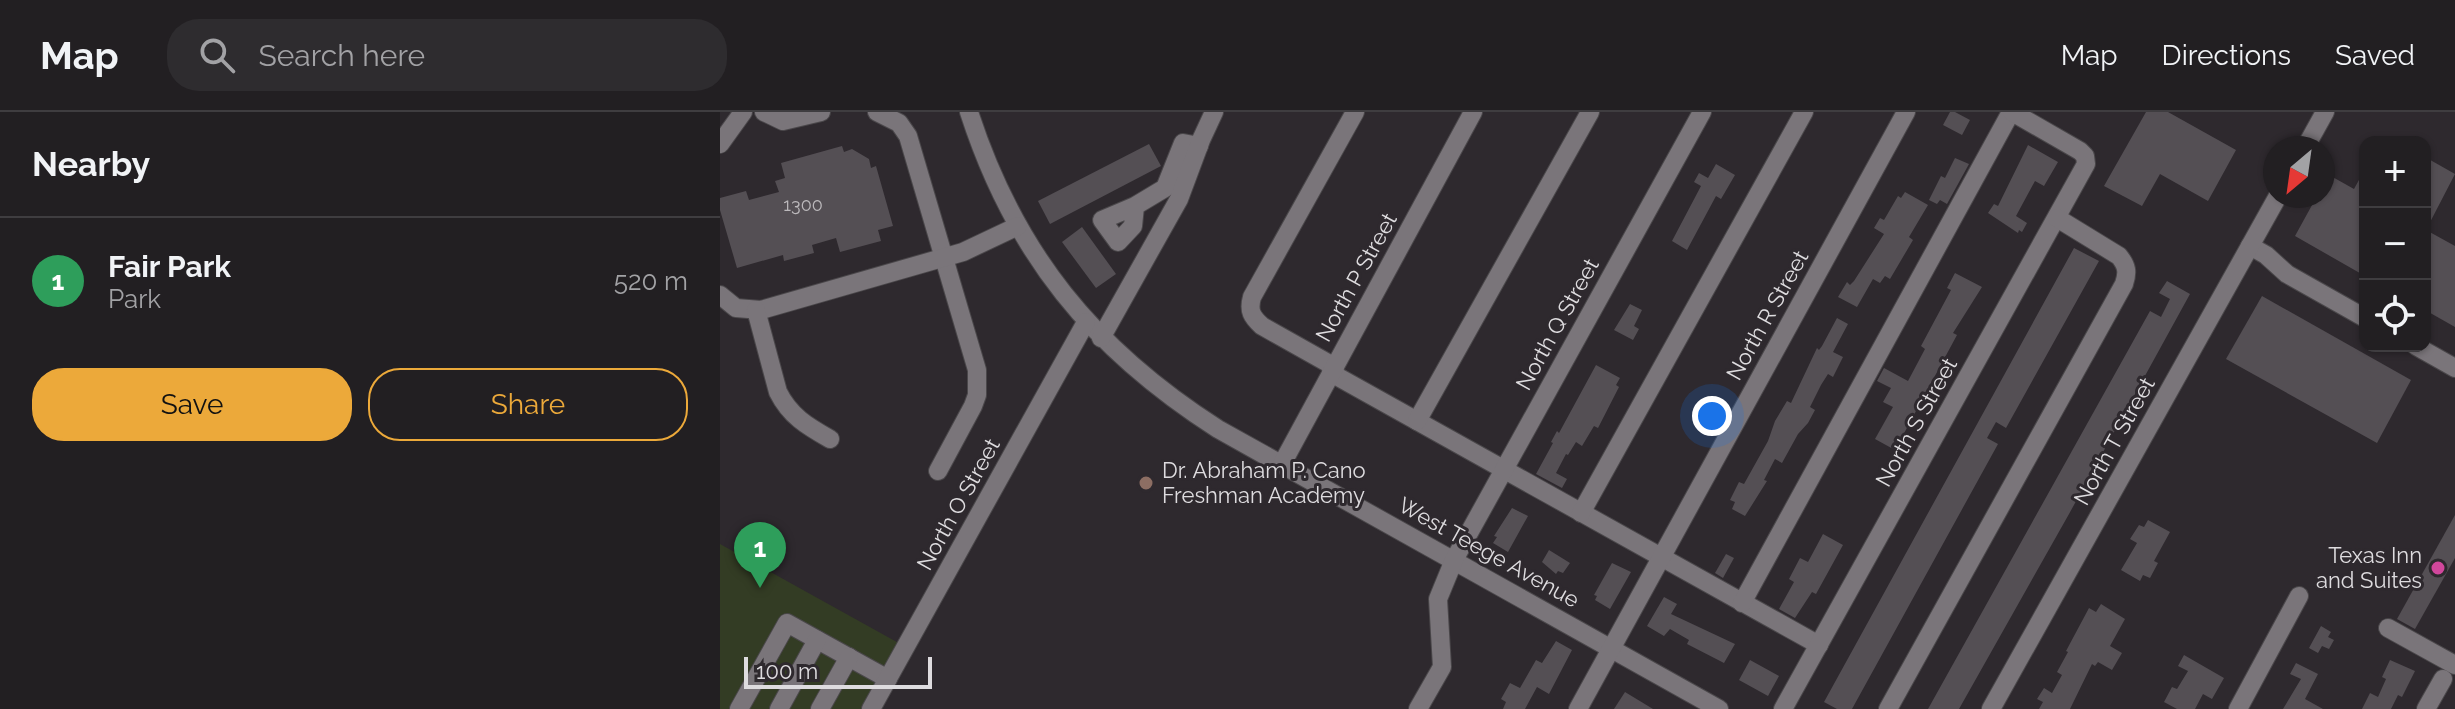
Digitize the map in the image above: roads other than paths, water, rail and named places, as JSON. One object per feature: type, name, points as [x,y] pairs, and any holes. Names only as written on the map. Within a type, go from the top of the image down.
[{"type":"street","points":[[720,144],[743,112]]},
{"type":"street","points":[[764,112],[783,121],[821,112]]},
{"type":"street","points":[[877,112],[899,123],[908,136],[968,336],[978,382],[973,406],[938,471]]},
{"type":"street","name":"West Teege Avenue","points":[[969,112],[993,176],[1018,226],[1045,269],[1086,322],[1140,374],[1177,403],[1282,464],[1719,709]]},
{"type":"street","points":[[1101,338],[1179,199],[1214,112]]},
{"type":"street","points":[[1355,112],[1252,297],[1249,307],[1253,317],[1262,326],[1417,421],[1819,645]]},
{"type":"street","name":"North P Street","points":[[1282,464],[1473,112]]},
{"type":"street","points":[[1417,421],[1590,112]]},
{"type":"street","name":"North Q Street","points":[[1418,709],[1442,667],[1438,599],[1454,560],[1702,112]]},
{"type":"street","points":[[1581,513],[1804,112]]},
{"type":"street","name":"North R Street","points":[[1578,709],[1906,112]]},
{"type":"street","points":[[1742,603],[2011,112]]},
{"type":"street","name":"North S Street","points":[[1783,709],[2082,173],[2085,156],[2011,112]]},
{"type":"street","points":[[2312,136],[2325,112]]},
{"type":"street","points":[[1135,206],[1165,188],[1183,143],[1199,146]]},
{"type":"street","name":"North T Street","points":[[1991,709],[2271,208]]},
{"type":"street","points":[[1888,709],[2128,273],[2119,256],[2057,218]]},
{"type":"street","points":[[720,295],[736,308],[756,310],[943,258],[982,245],[1018,226]]},
{"type":"street","points":[[2250,246],[2266,255],[2287,274],[2359,315]]},
{"type":"street","points":[[756,310],[784,405],[794,417],[830,439]]},
{"type":"street","name":"North O Street","points":[[871,709],[1086,322]]},
{"type":"street","points":[[2427,352],[2455,368]]},
{"type":"street","points":[[2238,709],[2299,596]]},
{"type":"street","points":[[739,709],[787,623],[888,679]]},
{"type":"street","points":[[2388,628],[2449,672],[2426,709]]},
{"type":"street","points":[[779,709],[817,640]]},
{"type":"street","points":[[820,709],[849,657]]},
{"type":"street","points":[[1684,689],[1704,709]]},
{"type":"place","name":"Dr. Abraham P. Cano Freshman Academy","points":[[1146,483]]},
{"type":"place","name":"Texas Inn and Suites","points":[[2438,568]]},
{"type":"place","name":"Fair Park","points":[[760,588]]}]
